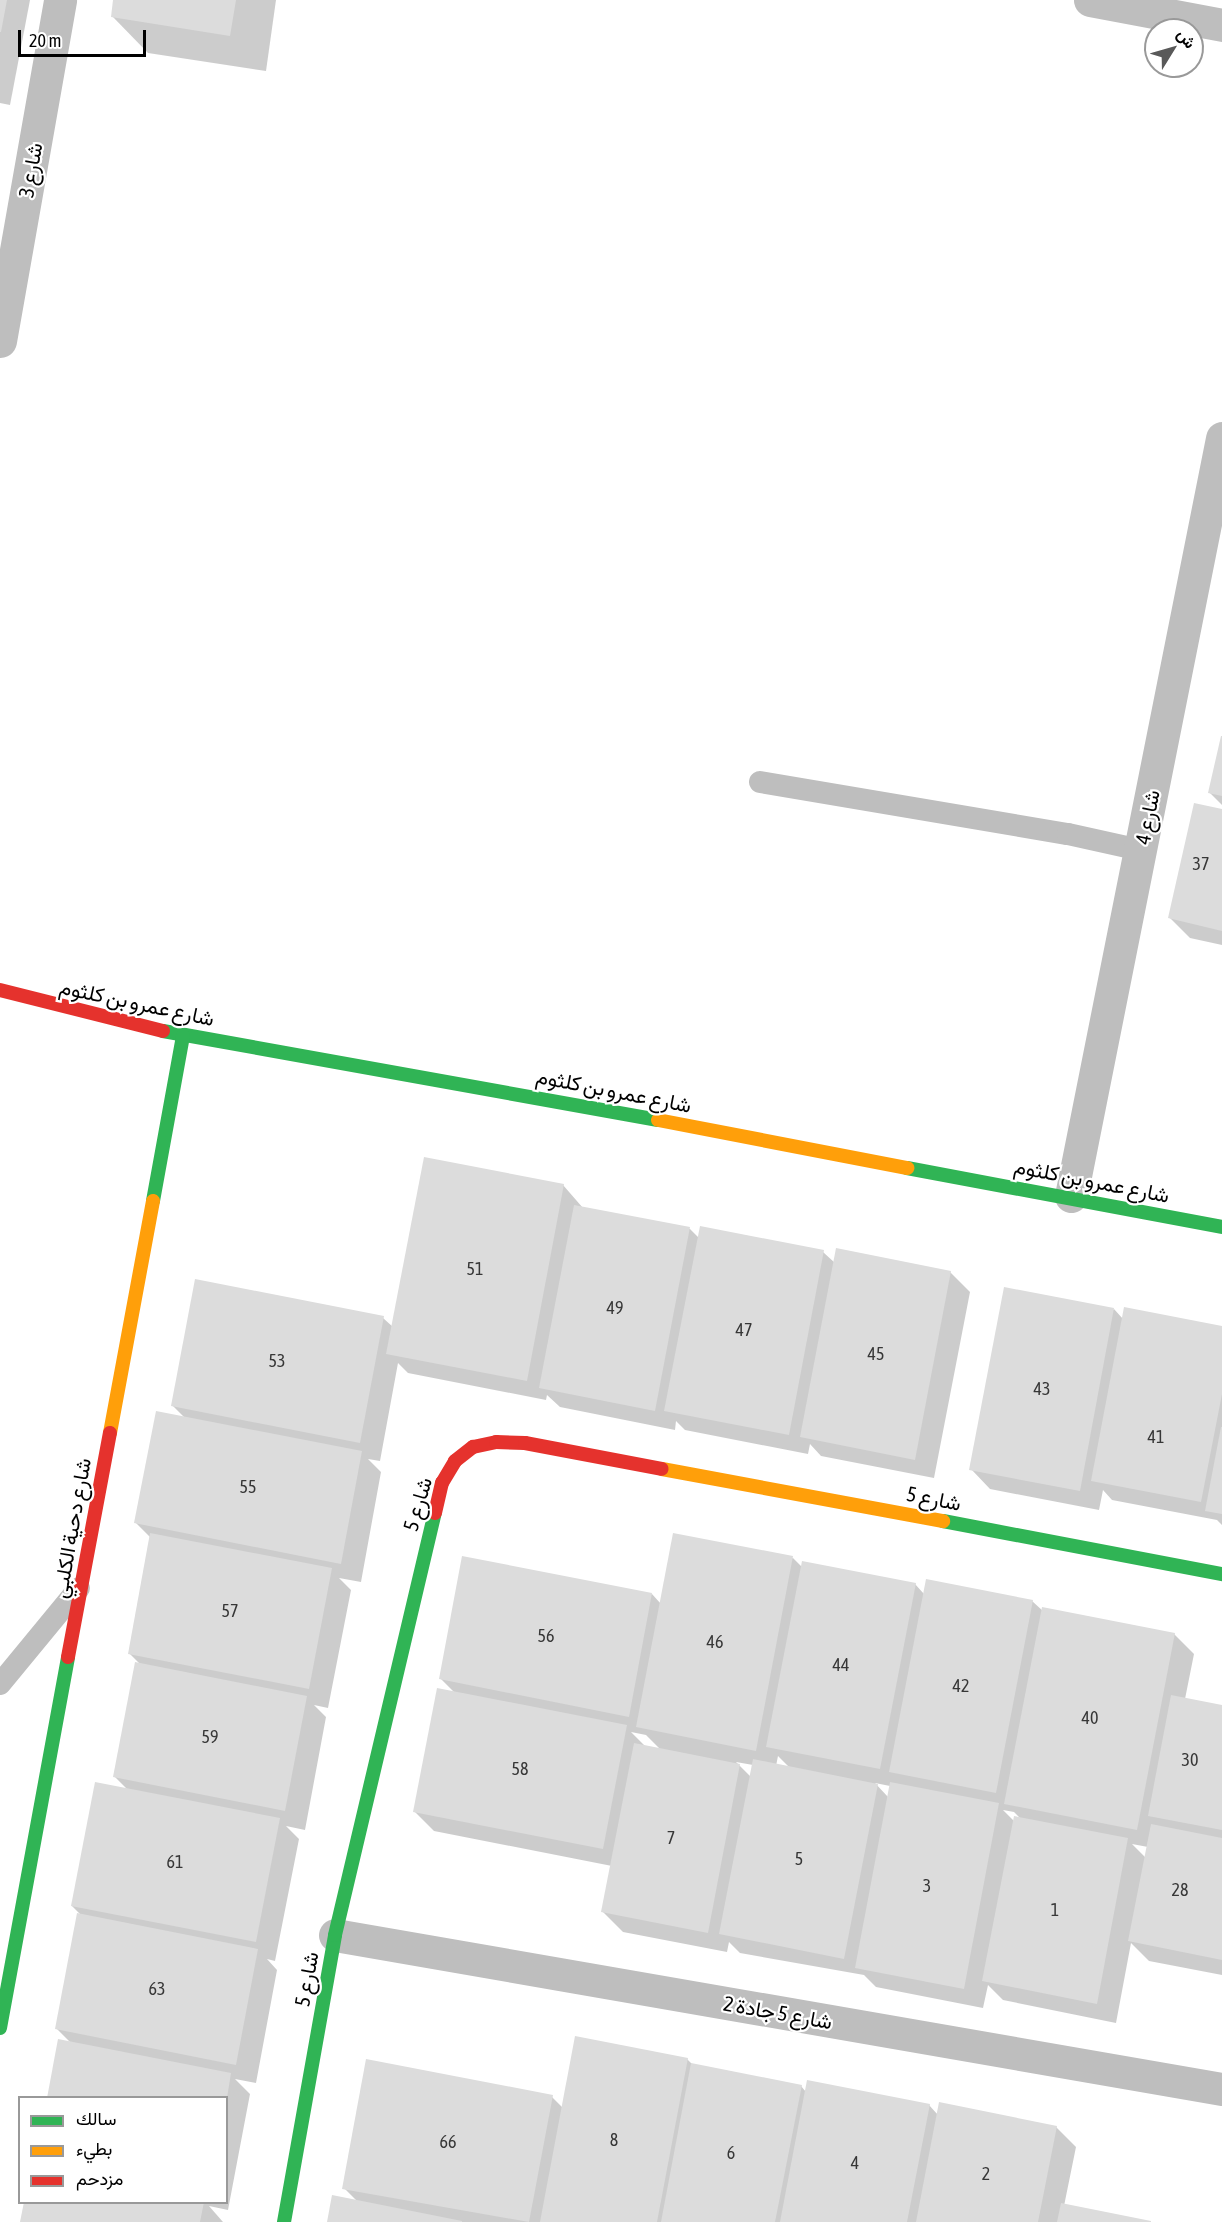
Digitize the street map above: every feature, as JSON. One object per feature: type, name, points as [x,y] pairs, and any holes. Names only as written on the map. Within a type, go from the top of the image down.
[{"type":"street","name":"شارع 3","points":[[0,341],[60,0]]},
{"type":"street","points":[[1090,0],[1222,24]]},
{"type":"street","name":"شارع 4","points":[[1071,1196],[1222,438]]},
{"type":"street","name":"شارع عمرو بن كلثوم","points":[[0,990],[183,1036],[291,1051],[1071,1196],[1222,1227]]},
{"type":"street","name":"شارع دحية الكلبي","points":[[0,2028],[183,1036]]},
{"type":"street","name":"شارع 5","points":[[284,2222],[335,1935],[442,1483],[455,1461],[473,1447],[496,1442],[525,1443],[1222,1574]]},
{"type":"street","name":"شارع 5 جادة 2","points":[[335,1935],[1222,2089]]},
{"type":"lane","points":[[760,782],[1068,834],[1140,850]]},
{"type":"lane","points":[[0,1684],[82,1585]]},
{"type":"building","points":[[0,0],[7,0],[1,32],[0,32]]},
{"type":"building","points":[[113,0],[236,0],[230,36],[111,17]]},
{"type":"building","points":[[1222,736],[1222,796],[1208,793]]},
{"type":"building","points":[[1194,803],[1222,809],[1222,931],[1168,918]]},
{"type":"building","points":[[424,1157],[564,1184],[527,1381],[386,1354]]},
{"type":"building","points":[[574,1205],[690,1227],[655,1411],[539,1388]]},
{"type":"building","points":[[700,1226],[824,1250],[789,1435],[664,1411]]},
{"type":"building","points":[[836,1248],[951,1271],[915,1460],[800,1437]]},
{"type":"building","points":[[195,1279],[384,1316],[360,1443],[171,1406]]},
{"type":"building","points":[[1004,1287],[1114,1308],[1080,1491],[969,1470]]},
{"type":"building","points":[[1124,1307],[1222,1326],[1222,1394],[1201,1502],[1091,1481]]},
{"type":"building","points":[[156,1411],[362,1451],[341,1564],[134,1523]]},
{"type":"building","points":[[1222,1427],[1222,1514],[1205,1511]]},
{"type":"building","points":[[150,1533],[332,1568],[309,1689],[128,1654]]},
{"type":"building","points":[[673,1533],[793,1556],[756,1751],[636,1727]]},
{"type":"building","points":[[462,1556],[652,1593],[629,1717],[439,1679]]},
{"type":"building","points":[[802,1561],[916,1583],[880,1769],[766,1747]]},
{"type":"building","points":[[926,1579],[1033,1600],[996,1793],[889,1772]]},
{"type":"building","points":[[1042,1607],[1175,1633],[1137,1830],[1004,1804]]},
{"type":"building","points":[[135,1662],[307,1696],[285,1811],[113,1777]]},
{"type":"building","points":[[437,1688],[627,1725],[603,1849],[413,1812]]},
{"type":"building","points":[[1171,1695],[1222,1705],[1222,1830],[1148,1816]]},
{"type":"building","points":[[634,1743],[740,1764],[708,1933],[601,1912]]},
{"type":"building","points":[[753,1759],[878,1784],[844,1959],[719,1934]]},
{"type":"building","points":[[95,1782],[280,1818],[256,1942],[71,1906]]},
{"type":"building","points":[[890,1782],[999,1803],[964,1989],[855,1968]]},
{"type":"building","points":[[1014,1816],[1128,1838],[1097,2004],[982,1981]]},
{"type":"building","points":[[1151,1824],[1222,1838],[1222,1960],[1128,1941]]},
{"type":"building","points":[[77,1913],[258,1949],[236,2065],[55,2029]]},
{"type":"building","points":[[575,2036],[688,2058],[657,2222],[540,2222]]},
{"type":"building","points":[[58,2039],[231,2073],[227,2096],[47,2096]]},
{"type":"building","points":[[366,2059],[553,2095],[529,2222],[342,2189]]},
{"type":"building","points":[[691,2063],[802,2085],[775,2222],[661,2222]]},
{"type":"building","points":[[807,2080],[930,2104],[907,2222],[780,2222]]},
{"type":"building","points":[[939,2102],[1057,2126],[1038,2222],[916,2222]]},
{"type":"building","points":[[332,2195],[462,2221],[462,2222],[327,2222]]},
{"type":"building","points":[[1061,2203],[1151,2221],[1151,2222],[1057,2222]]},
{"type":"building","points":[[24,2204],[204,2204],[200,2222],[20,2222]]},
{"type":"traffic: fast","points":[[163,1031],[658,1120]]},
{"type":"traffic: fast","points":[[153,1201],[183,1036]]},
{"type":"traffic: fast","points":[[907,1168],[1222,1227]]},
{"type":"traffic: fast","points":[[284,2222],[335,1935],[435,1513]]},
{"type":"traffic: fast","points":[[943,1521],[1222,1574]]},
{"type":"traffic: fast","points":[[0,2028],[68,1657]]},
{"type":"traffic: slow","points":[[658,1120],[907,1168]]},
{"type":"traffic: slow","points":[[110,1433],[153,1201]]},
{"type":"traffic: slow","points":[[662,1469],[943,1521]]},
{"type":"traffic: jam","points":[[0,990],[163,1031]]},
{"type":"traffic: jam","points":[[68,1657],[110,1433]]},
{"type":"traffic: jam","points":[[435,1513],[442,1483],[455,1461],[473,1447],[496,1442],[525,1443],[662,1469]]}]
